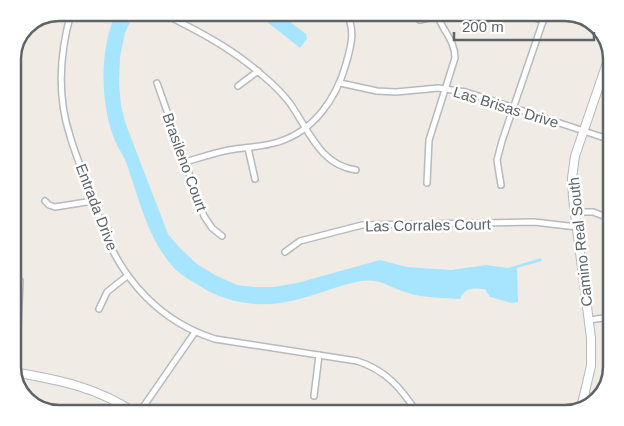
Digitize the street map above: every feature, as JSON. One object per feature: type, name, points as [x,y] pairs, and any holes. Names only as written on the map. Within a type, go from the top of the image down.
[{"type":"street","name":"Entrada Drive","points":[[70,21],[63,54],[62,94],[69,135],[110,245],[128,276],[149,301],[172,319],[195,332],[227,342],[357,361],[374,368],[398,387],[411,405]]},
{"type":"street","points":[[178,21],[216,42],[258,71],[281,93],[320,149],[342,167],[356,170]]},
{"type":"street","points":[[185,162],[211,154],[278,142],[306,128],[329,104],[340,83],[352,38],[350,21]]},
{"type":"street","points":[[427,183],[429,140],[455,58],[451,39],[440,21]]},
{"type":"street","points":[[501,185],[497,168],[498,157],[543,21]]},
{"type":"street","points":[[238,86],[258,71]]},
{"type":"street","name":"Camino Real South","points":[[584,399],[592,352],[572,187],[575,156],[603,75]]},
{"type":"street","name":"Brasileno Court","points":[[158,83],[204,216],[212,228],[222,236]]},
{"type":"street","name":"Las Brisas Drive","points":[[340,83],[364,90],[386,92],[445,89],[466,92],[603,137]]},
{"type":"street","points":[[248,148],[255,179]]},
{"type":"street","points":[[45,201],[48,205],[55,207],[94,201]]},
{"type":"street","points":[[574,212],[593,212],[603,216]]},
{"type":"street","name":"Las Corrales Court","points":[[285,252],[300,241],[362,225],[534,222],[577,227]]},
{"type":"street","points":[[99,309],[107,292],[128,276]]},
{"type":"street","points":[[589,320],[603,318]]},
{"type":"street","points":[[145,405],[195,332]]},
{"type":"street","points":[[314,396],[319,355]]},
{"type":"street","points":[[22,374],[51,378],[80,386],[121,405]]},
{"type":"water","points":[[113,21],[130,21],[125,33],[120,57],[119,84],[125,122],[168,234],[197,264],[237,285],[274,287],[297,283],[380,260],[407,267],[451,270],[486,265],[508,268],[541,258],[542,261],[517,268],[518,302],[512,303],[490,297],[485,289],[467,290],[460,299],[434,298],[414,295],[380,282],[368,280],[351,283],[291,301],[253,304],[234,301],[216,295],[182,274],[174,268],[165,256],[150,231],[126,162],[115,141],[110,126],[104,94],[104,60]]},
{"type":"water","points":[[266,21],[289,21],[306,34],[307,39],[300,48]]}]
